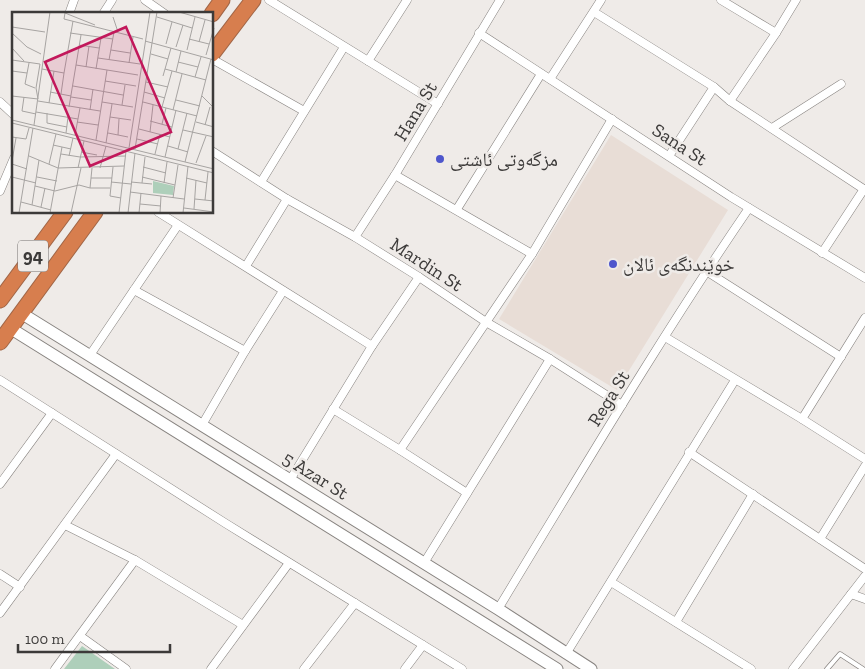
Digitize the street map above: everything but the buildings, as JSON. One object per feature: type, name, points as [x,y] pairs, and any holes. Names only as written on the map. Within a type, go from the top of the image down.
[{"type":"highway","points":[[213,12],[222,0]]},
{"type":"highway","points":[[214,51],[253,0]]},
{"type":"highway","name":"94","points":[[0,300],[64,214]]},
{"type":"highway","points":[[0,342],[94,214]]},
{"type":"main road","name":"5 Azar St","points":[[21,313],[498,609],[591,669]]},
{"type":"main road","name":"5 Azar St","points":[[10,328],[557,669]]},
{"type":"main road","points":[[322,523],[333,507]]},
{"type":"street","points":[[70,12],[74,0]]},
{"type":"street","points":[[103,12],[112,0]]},
{"type":"street","points":[[145,0],[162,12]]},
{"type":"street","points":[[269,0],[438,104]]},
{"type":"street","points":[[368,61],[407,0]]},
{"type":"street","name":"Hana St","points":[[354,237],[395,175],[500,0]]},
{"type":"street","points":[[550,79],[601,0]]},
{"type":"street","points":[[721,0],[776,34]]},
{"type":"street","points":[[730,101],[776,34],[796,0]]},
{"type":"street","points":[[594,12],[714,88],[730,101],[865,189],[822,253]]},
{"type":"street","name":"Sana St","points":[[479,33],[749,208],[865,278]]},
{"type":"street","points":[[261,182],[344,47]]},
{"type":"street","points":[[214,60],[304,111]]},
{"type":"street","points":[[457,209],[541,74]]},
{"type":"street","points":[[772,128],[841,84]]},
{"type":"street","points":[[669,156],[714,88]]},
{"type":"street","points":[[0,102],[12,113]]},
{"type":"street","points":[[400,450],[532,254],[612,119]]},
{"type":"street","name":"Mardin St","points":[[214,152],[287,199],[419,277],[486,322],[550,359],[622,405]]},
{"type":"street","points":[[0,191],[12,163]]},
{"type":"street","points":[[395,175],[457,209],[532,254]]},
{"type":"street","points":[[246,266],[287,199]]},
{"type":"street","name":"Rega St","points":[[498,609],[622,405],[749,208]]},
{"type":"street","points":[[161,214],[372,346]]},
{"type":"street","points":[[90,356],[178,224]]},
{"type":"street","points":[[706,272],[842,357]]},
{"type":"street","points":[[290,480],[372,346],[419,277]]},
{"type":"street","points":[[134,290],[245,351]]},
{"type":"street","points":[[202,425],[283,291]]},
{"type":"street","points":[[802,419],[865,318]]},
{"type":"street","points":[[665,337],[865,459]]},
{"type":"street","points":[[424,563],[550,359]]},
{"type":"street","points":[[0,380],[462,669]]},
{"type":"street","points":[[566,654],[735,380]]},
{"type":"street","points":[[333,410],[467,493]]},
{"type":"street","points":[[0,484],[52,413]]},
{"type":"street","points":[[689,452],[865,569]]},
{"type":"street","points":[[0,613],[116,454]]},
{"type":"street","points":[[820,539],[865,466]]},
{"type":"street","points":[[676,622],[753,494]]},
{"type":"street","points":[[65,525],[135,560],[244,625]]},
{"type":"street","points":[[54,669],[135,560]]},
{"type":"street","points":[[211,669],[290,563]]},
{"type":"street","points":[[0,574],[20,587]]},
{"type":"street","points":[[793,669],[865,576]]},
{"type":"street","points":[[611,582],[751,669]]},
{"type":"street","points":[[850,594],[865,599]]},
{"type":"street","points":[[304,669],[355,603]]},
{"type":"street","points":[[80,636],[126,669]]},
{"type":"street","points":[[405,669],[423,645]]},
{"type":"lane","points":[[827,669],[840,654],[863,669]]},
{"type":"shaded area","name":"خوێندنگەی ئالان","points":[[611,135],[728,210],[617,390],[499,319]]},
{"type":"green space","points":[[82,646],[115,669],[64,669]]},
{"type":"place","name":"مزگەوتی ئاشتی","points":[[440,159]]},
{"type":"place","name":"خوێندنگەی ئالان","points":[[613,264]]}]
